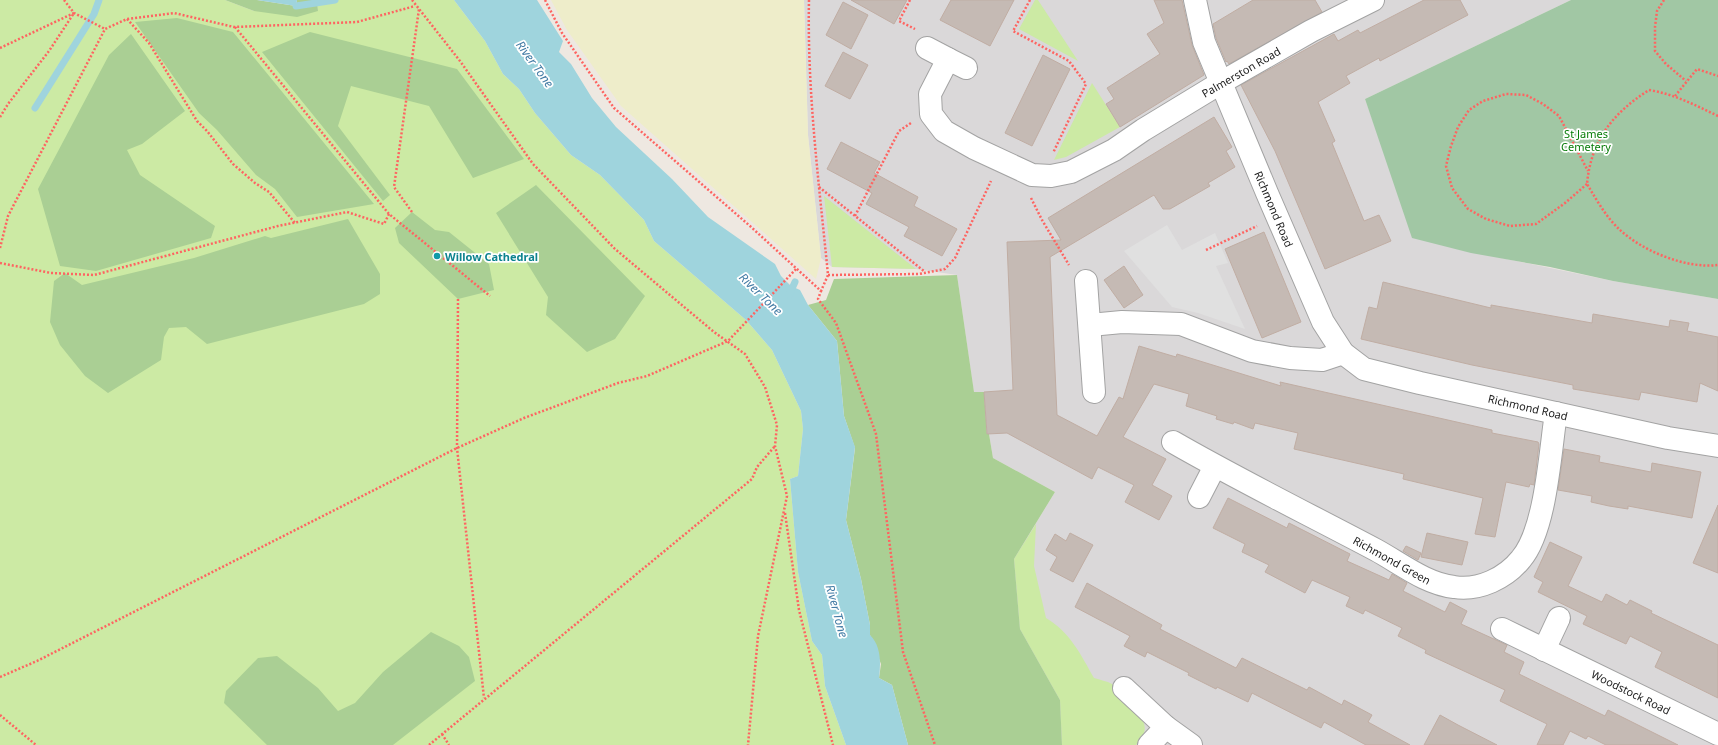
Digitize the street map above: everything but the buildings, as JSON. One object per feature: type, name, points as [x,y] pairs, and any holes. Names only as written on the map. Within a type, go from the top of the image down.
[{"type":"street","name":"Richmond Road","points":[[1195,0],[1204,42],[1222,82],[1277,217],[1323,322],[1343,353],[1364,369],[1668,438],[1718,446]]},
{"type":"street","name":"Palmerston Road","points":[[1041,176],[1051,176],[1071,172],[1114,150],[1222,82],[1311,31],[1373,0]]},
{"type":"street","points":[[927,48],[957,63],[930,94],[932,114],[944,131],[1000,161],[1032,175],[1041,176]]},
{"type":"street","points":[[1086,281],[1094,392]]},
{"type":"street","points":[[1090,325],[1122,322],[1181,324],[1252,351],[1290,358],[1322,360],[1343,353]]},
{"type":"street","name":"Richmond Green","points":[[1173,442],[1215,466],[1437,584],[1456,588],[1500,578],[1522,558],[1530,545],[1543,500],[1556,413]]},
{"type":"street","points":[[1199,496],[1215,466]]},
{"type":"street","points":[[1544,650],[1559,618]]},
{"type":"street","name":"Woodstock Road","points":[[1502,629],[1718,734]]},
{"type":"street","points":[[1124,688],[1166,727],[1191,745]]},
{"type":"street","points":[[1149,745],[1166,727]]},
{"type":"path","points":[[64,0],[74,13],[106,29]]},
{"type":"path","points":[[545,0],[562,33],[614,108],[797,268],[821,291]]},
{"type":"path","points":[[809,0],[808,29],[813,132],[828,275],[818,299],[836,323],[876,434],[903,652],[935,745]]},
{"type":"path","points":[[910,0],[899,21],[927,36],[927,48]]},
{"type":"path","points":[[1030,0],[1013,31],[1069,61],[1086,84],[1041,176]]},
{"type":"path","points":[[1664,0],[1657,11],[1655,51],[1666,64],[1686,81]]},
{"type":"path","points":[[413,1],[460,61],[533,164],[615,249],[745,354],[765,387],[777,425],[775,446],[780,472],[787,496],[758,636],[748,745]]},
{"type":"path","points":[[0,248],[8,216],[106,29],[127,19],[174,13],[234,27],[357,22],[416,6]]},
{"type":"path","points":[[412,212],[394,187],[419,9]]},
{"type":"path","points":[[0,48],[74,13]]},
{"type":"path","points":[[0,117],[8,104],[49,51],[74,13]]},
{"type":"path","points":[[127,19],[148,44],[197,121],[207,131],[233,164],[254,183],[270,192],[295,223]]},
{"type":"path","points":[[234,27],[389,214],[490,296]]},
{"type":"path","points":[[1675,96],[1696,69],[1718,76]]},
{"type":"path","points":[[1718,116],[1675,96],[1649,90],[1631,102],[1607,125],[1593,153],[1588,171],[1587,184],[1619,229],[1647,249],[1677,261],[1711,266],[1718,265]]},
{"type":"path","points":[[1587,184],[1565,203],[1536,224],[1510,226],[1486,219],[1468,209],[1452,188],[1446,166],[1450,146],[1458,127],[1469,110],[1483,101],[1506,94],[1526,95],[1543,104],[1559,116],[1588,171]]},
{"type":"path","points":[[856,216],[899,131],[931,109]]},
{"type":"path","points":[[828,275],[925,273],[945,270],[955,258],[1000,161]]},
{"type":"path","points":[[819,186],[925,273]]},
{"type":"path","points":[[1028,192],[1042,220],[1076,274],[1086,281]]},
{"type":"path","points":[[0,263],[51,273],[94,275],[295,223],[347,212],[384,224],[389,214]]},
{"type":"path","points":[[1206,250],[1277,217]]},
{"type":"path","points":[[0,677],[44,658],[457,448],[524,418],[618,383],[647,376],[728,341],[797,268]]},
{"type":"path","points":[[458,299],[457,448],[484,698]]},
{"type":"path","points":[[429,745],[484,698],[752,479],[758,467],[775,446]]},
{"type":"path","points":[[785,509],[799,610],[833,745]]},
{"type":"path","points":[[0,715],[36,745]]},
{"type":"path","points":[[442,734],[450,745]]},
{"type":"shaded area","points":[[804,0],[1571,0],[1365,99],[1389,166],[1492,256],[1613,281],[1718,299],[1718,745],[1062,745],[1060,700],[1020,629],[1014,559],[1055,492],[993,458],[989,434],[987,435],[984,392],[974,393],[957,275],[916,269],[832,267],[821,258],[808,135]]},
{"type":"shaded area","points":[[1167,225],[1182,250],[1215,233],[1228,263],[1216,266],[1245,329],[1198,313],[1172,307],[1124,251]]},
{"type":"green space","points":[[0,0],[225,0],[254,11],[318,11],[317,0],[454,0],[485,41],[503,74],[519,89],[535,113],[571,155],[600,175],[644,220],[654,241],[746,320],[772,350],[801,411],[803,429],[798,476],[790,479],[798,572],[812,641],[822,655],[825,686],[846,745],[0,745]]},
{"type":"green space","points":[[225,0],[257,0],[296,6],[297,0],[317,0],[318,11],[297,17],[254,11]]},
{"type":"green space","points":[[551,0],[804,0],[808,135],[821,258],[816,279],[621,106],[567,30]]},
{"type":"green space","points":[[1035,0],[1038,0],[1078,61],[1019,29]]},
{"type":"green space","name":"St James Cemetery","points":[[1571,0],[1718,0],[1718,299],[1613,281],[1550,267],[1471,253],[1412,238],[1365,99]]},
{"type":"green space","points":[[177,18],[233,32],[374,204],[297,217],[275,189],[256,175],[217,130],[199,113],[135,22]]},
{"type":"green space","points":[[310,32],[457,69],[524,159],[473,178],[429,106],[351,86],[338,126],[390,195],[383,201],[262,52]]},
{"type":"green space","points":[[131,34],[185,111],[142,144],[127,150],[140,175],[215,226],[211,238],[96,271],[60,266],[38,189],[109,55]]},
{"type":"green space","points":[[1092,83],[1120,127],[1066,157],[1054,160]]},
{"type":"green space","points":[[536,185],[645,296],[615,339],[587,352],[546,315],[548,297],[496,213]]},
{"type":"green space","points":[[824,196],[916,269],[832,267]]},
{"type":"green space","points":[[412,212],[435,230],[449,232],[489,264],[494,290],[458,299],[399,243],[395,228]]},
{"type":"green space","points":[[348,219],[380,274],[380,294],[364,304],[207,344],[186,327],[169,328],[164,337],[161,360],[108,393],[85,376],[60,345],[50,322],[54,281],[65,273],[82,285],[194,258],[265,236],[271,238]]},
{"type":"green space","points":[[957,275],[974,392],[984,392],[987,434],[989,434],[993,458],[1055,492],[1014,559],[1020,629],[1060,700],[1062,745],[908,745],[892,685],[879,678],[881,664],[870,635],[870,625],[861,579],[846,520],[855,448],[844,416],[837,341],[808,305],[826,300],[834,279]]},
{"type":"green space","points":[[1036,524],[1034,566],[1046,618],[1062,630],[1068,637],[1094,678],[1108,682],[1115,686],[1138,712],[1142,718],[1145,728],[1144,734],[1136,745],[1062,745],[1060,700],[1020,629],[1014,559]]},
{"type":"green space","points":[[431,632],[459,646],[469,657],[475,681],[393,745],[267,745],[224,703],[226,691],[258,658],[277,656],[318,688],[338,711],[355,703],[383,672]]},
{"type":"water","points":[[257,0],[297,0],[296,6]]},
{"type":"water","name":"River Tone","points":[[454,0],[537,0],[563,41],[559,52],[571,64],[592,98],[616,127],[672,179],[708,217],[775,264],[781,276],[791,286],[800,290],[808,305],[837,341],[844,416],[855,447],[846,520],[861,579],[870,625],[870,635],[874,639],[878,649],[880,666],[879,678],[892,685],[908,745],[846,745],[825,686],[822,655],[812,641],[798,572],[790,479],[798,476],[803,429],[801,411],[772,350],[746,320],[654,241],[644,220],[600,175],[571,155],[535,113],[519,89],[503,74],[485,41]]},
{"type":"waterway","points":[[35,108],[94,14],[99,0]]},
{"type":"waterway","points":[[296,6],[335,0]]},
{"type":"waterway","points":[[789,295],[795,282]]},
{"type":"place","name":"Willow Cathedral","points":[[437,256]]}]
